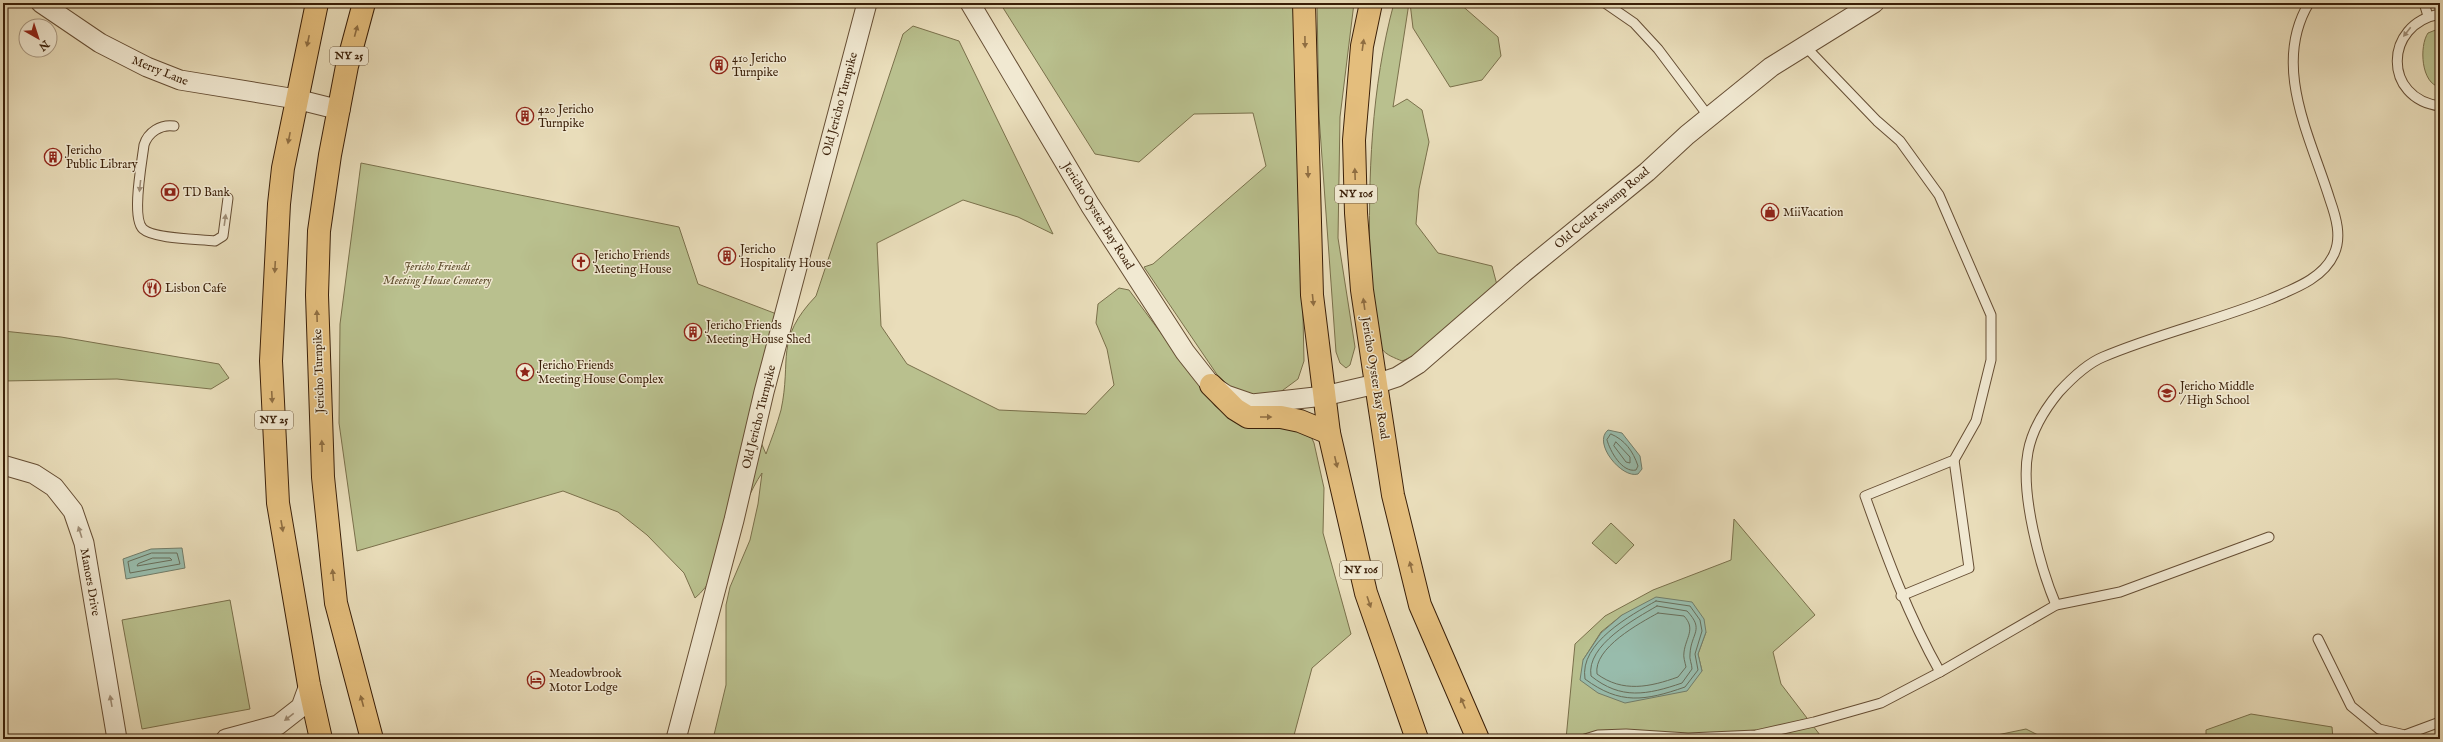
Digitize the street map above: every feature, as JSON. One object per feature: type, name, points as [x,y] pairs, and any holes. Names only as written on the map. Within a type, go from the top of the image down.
[{"type":"main road","name":"NY 25","points":[[317,3],[296,100],[283,168],[278,204],[271,361],[278,502],[309,685],[321,739]]},
{"type":"main road","name":"Jericho Turnpike","points":[[364,3],[347,66],[340,110],[330,155],[319,231],[317,296],[323,477],[336,603],[372,739]]},
{"type":"main road","name":"NY 106","points":[[1304,3],[1312,295],[1329,433],[1366,593],[1417,739]]},
{"type":"main road","name":"Jericho Oyster Bay Road","points":[[1371,3],[1362,46],[1354,140],[1356,213],[1362,290],[1393,496],[1420,605],[1478,739]]},
{"type":"main road","points":[[1212,385],[1235,409],[1248,418],[1281,417],[1300,421],[1329,433]]},
{"type":"street","name":"Merry Lane","points":[[41,3],[100,43],[147,67],[180,80],[296,100],[340,110]]},
{"type":"street","name":"Old Jericho Turnpike","points":[[676,739],[734,520],[764,392],[867,3]]},
{"type":"street","name":"Jericho Oyster Bay Road","points":[[970,3],[1090,205],[1185,352],[1212,385],[1226,396],[1252,404],[1324,396]]},
{"type":"street","name":"Old Cedar Swamp Road","points":[[1324,396],[1376,384],[1398,377],[1418,364],[1708,118],[1772,67],[1874,3]]},
{"type":"street","name":"Manors Drive","points":[[3,465],[34,474],[54,486],[73,511],[84,543],[118,739]]},
{"type":"street","points":[[226,739],[278,725],[301,707],[309,685]]},
{"type":"lane","points":[[1605,3],[1639,28],[1658,49],[1708,118]]},
{"type":"lane","points":[[2056,605],[2040,556],[2028,497],[2028,452],[2044,412],[2070,379],[2101,358],[2255,305],[2295,288],[2323,272],[2335,253],[2338,224],[2303,123],[2294,84],[2294,50],[2304,12],[2309,3]]},
{"type":"lane","points":[[2424,3],[2428,16]]},
{"type":"lane","points":[[2440,14],[2428,16],[2415,23],[2405,33],[2399,46],[2397,61],[2399,75],[2406,88],[2417,98],[2430,105],[2440,106]]},
{"type":"lane","points":[[1804,46],[1877,120],[1900,141],[1939,195],[1991,315],[1991,360],[1976,421],[1954,460],[1969,568],[1901,596]]},
{"type":"lane","points":[[174,126],[166,125],[157,129],[147,137],[144,145],[137,216],[142,229],[154,234],[215,241],[223,236],[228,198]]},
{"type":"lane","points":[[1940,672],[1918,634],[1901,596],[1865,496],[1954,460]]},
{"type":"lane","points":[[1585,739],[1598,735],[1626,734],[1688,738],[1756,736],[1814,722],[1881,703],[1940,672],[2056,605],[2120,592],[2269,537]]},
{"type":"lane","points":[[2318,639],[2351,706],[2378,730],[2405,735],[2440,722]]},
{"type":"green space","points":[[1000,3],[1296,3],[1304,361],[1298,379],[1279,393],[1255,397],[1233,389],[1218,376],[1144,267],[1153,264],[1266,166],[1253,113],[1194,114],[1139,162],[1095,154]]},
{"type":"green space","points":[[1317,3],[1354,3],[1340,117],[1338,238],[1355,347],[1350,365],[1346,368],[1340,363],[1336,352],[1319,116]]},
{"type":"green space","points":[[1394,3],[1409,3],[1393,107],[1407,99],[1422,110],[1429,142],[1419,189],[1416,224],[1438,253],[1492,266],[1497,285],[1414,356],[1402,361],[1386,353],[1382,349],[1378,340],[1373,319],[1370,265],[1371,166],[1376,100],[1380,67]]},
{"type":"green space","points":[[1410,3],[1459,3],[1498,37],[1501,56],[1482,80],[1450,87],[1413,28]]},
{"type":"green space","name":"Jericho Friends Meeting House Cemetery","points":[[913,26],[959,41],[1053,234],[1018,217],[963,200],[877,243],[881,326],[907,364],[999,410],[1086,414],[1114,385],[1107,349],[1096,323],[1098,304],[1119,288],[1129,290],[1215,406],[1233,420],[1295,427],[1309,432],[1314,443],[1324,488],[1323,533],[1351,634],[1312,668],[1293,739],[713,739],[726,685],[726,605],[730,587],[750,540],[758,504],[762,473],[746,503],[723,557],[705,587],[695,598],[684,573],[647,535],[618,512],[563,491],[357,551],[339,423],[340,324],[361,163],[679,227],[698,284],[774,313],[779,319],[760,440],[766,454],[781,410],[789,338],[794,325],[803,311],[816,296],[903,34]]},
{"type":"green space","points":[[2440,29],[2440,87],[2429,79],[2425,72],[2423,55],[2423,46],[2428,33]]},
{"type":"green space","points":[[3,331],[61,337],[219,364],[229,378],[211,389],[117,379],[3,381]]},
{"type":"green space","points":[[1734,519],[1815,615],[1773,652],[1781,684],[1823,739],[1566,739],[1575,644],[1605,616],[1653,590],[1731,560]],"holes":[[[1622,615],[1706,632],[1698,654],[1702,671],[1583,660],[1601,632]]]},
{"type":"green space","points":[[1611,523],[1634,545],[1616,564],[1592,543]]},
{"type":"green space","points":[[230,600],[250,709],[142,729],[122,620]]},
{"type":"green space","points":[[2251,714],[2332,727],[2333,739],[2206,739],[2206,730]]},
{"type":"green space","points":[[2026,729],[2046,739],[1992,739],[1997,735]]},
{"type":"water","points":[[1608,430],[1622,433],[1640,456],[1642,469],[1638,474],[1631,474],[1624,471],[1611,459],[1606,451],[1604,443],[1604,436]]},
{"type":"water","points":[[182,548],[185,568],[126,579],[123,559],[151,549]]},
{"type":"water","points":[[1656,597],[1692,602],[1704,619],[1706,632],[1698,654],[1702,671],[1687,691],[1625,703],[1598,693],[1580,680],[1583,660],[1601,633],[1622,615]]},
{"type":"place","name":"410 Jericho Turnpike","points":[[719,65]]},
{"type":"place","name":"420 Jericho Turnpike","points":[[525,116]]},
{"type":"place","name":"Jericho Public Library","points":[[53,157]]},
{"type":"place","name":"TD Bank","points":[[170,192]]},
{"type":"place","name":"MiiVacation","points":[[1770,212]]},
{"type":"place","name":"Jericho Hospitality House","points":[[727,256]]},
{"type":"place","name":"Jericho Friends Meeting House","points":[[581,262]]},
{"type":"place","name":"Lisbon Cafe","points":[[152,288]]},
{"type":"place","name":"Jericho Friends Meeting House Shed","points":[[693,332]]},
{"type":"place","name":"Jericho Friends Meeting House Complex","points":[[525,372]]},
{"type":"place","name":"Jericho Middle / High School","points":[[2167,393]]},
{"type":"place","name":"Meadowbrook Motor Lodge","points":[[536,680]]}]
